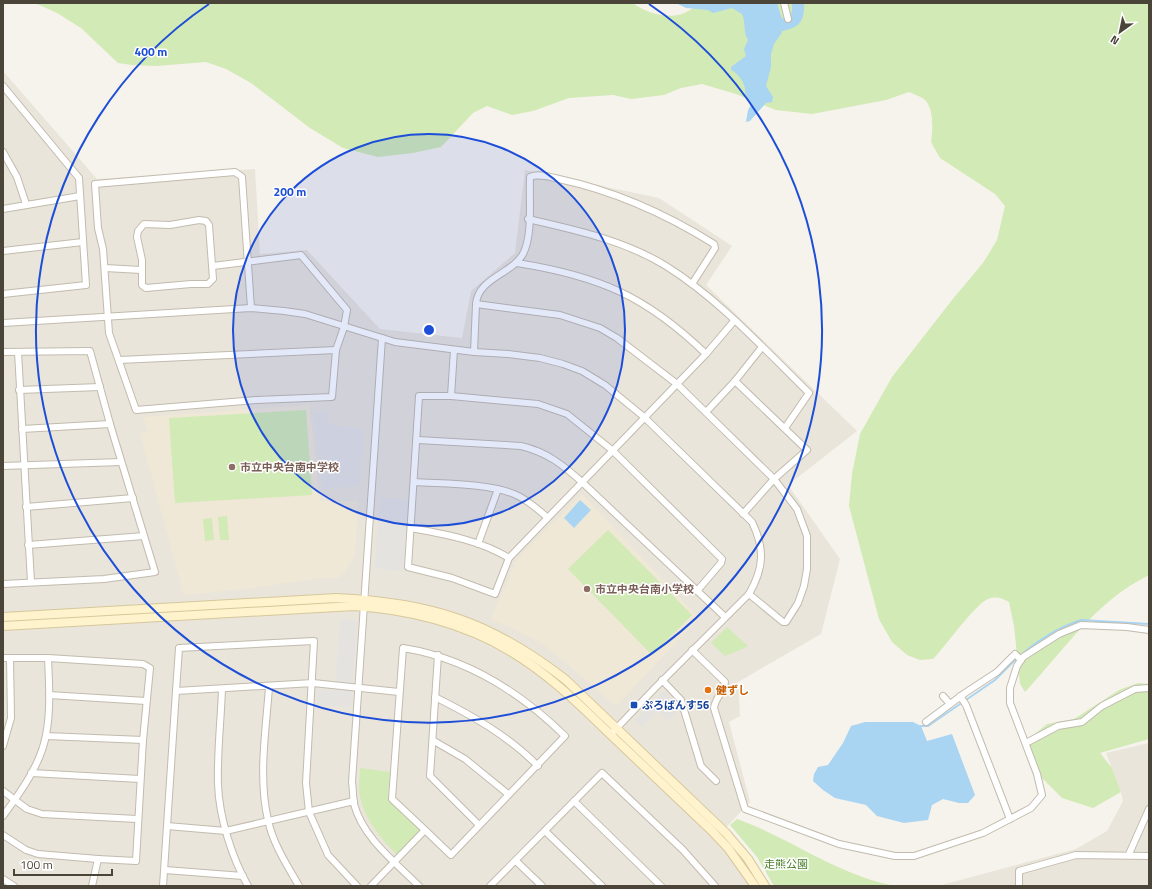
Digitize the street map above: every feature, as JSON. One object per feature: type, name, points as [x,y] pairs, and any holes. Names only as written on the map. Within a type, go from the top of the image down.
[{"type":"street","points":[[784,3],[788,19]]},
{"type":"street","points":[[3,86],[80,178],[86,285],[3,294]]},
{"type":"street","points":[[3,152],[16,176],[26,204]]},
{"type":"street","points":[[213,266],[247,262],[301,255],[347,310],[344,327],[336,350],[332,397],[256,400],[136,410],[109,332],[105,268],[98,228],[95,184],[235,172],[242,177],[247,262],[251,308]]},
{"type":"street","points":[[474,352],[476,297],[480,291],[496,276],[517,263],[528,244],[530,177],[533,176],[542,176],[576,183],[613,194],[652,210],[686,227],[714,244],[715,248],[692,284]]},
{"type":"street","points":[[3,209],[80,196]]},
{"type":"street","points":[[528,218],[589,233],[612,241],[665,265],[692,284],[762,347],[809,393],[785,428]]},
{"type":"street","points":[[199,220],[206,222],[209,225],[213,266],[214,279],[208,284],[146,288],[142,285],[142,260],[137,237],[138,231],[144,224],[170,225],[199,220]]},
{"type":"street","points":[[3,251],[83,242]]},
{"type":"street","points":[[517,263],[549,268],[617,289],[660,314],[681,330],[706,354]]},
{"type":"street","points":[[105,268],[141,270]]},
{"type":"street","points":[[476,304],[560,314],[600,328],[642,355],[677,384],[774,479],[797,509],[807,536],[807,569],[804,586],[798,602],[786,622],[783,622],[749,594]]},
{"type":"street","points":[[3,323],[251,308],[305,314],[382,338],[422,346],[508,354],[563,364],[594,377],[644,417],[752,522],[759,537],[762,552],[760,568],[749,594],[662,680],[611,734]]},
{"type":"street","points":[[697,591],[721,563],[722,559],[612,450],[578,422],[554,408],[523,402],[451,396],[420,396],[408,567],[452,578],[495,594],[509,558],[546,517],[583,483],[612,450],[706,354],[734,321]]},
{"type":"street","points":[[382,338],[352,782],[354,801],[369,834],[419,886]]},
{"type":"street","points":[[706,412],[762,347]]},
{"type":"street","points":[[119,360],[336,350]]},
{"type":"street","points":[[451,396],[454,350]]},
{"type":"street","points":[[3,352],[90,351],[110,424],[155,572],[104,579],[3,584]]},
{"type":"street","points":[[18,352],[31,582]]},
{"type":"street","points":[[734,381],[807,450],[774,479],[743,514]]},
{"type":"street","points":[[19,390],[100,388]]},
{"type":"street","points":[[22,429],[110,424]]},
{"type":"street","points":[[418,440],[521,446],[536,450],[562,464],[725,617]]},
{"type":"street","points":[[3,466],[122,462]]},
{"type":"street","points":[[414,482],[498,489],[520,497],[530,503],[546,517]]},
{"type":"street","points":[[478,544],[498,489]]},
{"type":"street","points":[[26,507],[132,498]]},
{"type":"street","points":[[411,528],[440,533],[478,544],[497,550],[509,558]]},
{"type":"street","points":[[28,545],[144,536]]},
{"type":"street","points":[[3,617],[314,599],[364,603],[407,604],[434,610],[465,620],[513,642],[541,660],[566,680],[726,833],[748,859],[765,886]]},
{"type":"street","points":[[3,626],[364,603],[443,622],[509,650],[560,686],[711,830],[728,848],[755,886]]},
{"type":"street","points":[[692,650],[725,682],[724,687],[714,702],[714,708],[745,809],[839,844],[895,856],[914,856],[983,833],[1032,808],[1042,795],[1037,774],[1010,703],[1010,688],[1013,672],[1021,660],[1059,634],[1081,625],[1127,626],[1149,630]]},
{"type":"street","points":[[163,886],[179,648],[314,641],[306,782],[308,812],[328,855],[357,886]]},
{"type":"street","points":[[403,648],[438,655],[485,676],[516,694],[544,716],[565,736],[538,766],[508,794],[451,855],[392,799],[403,648]]},
{"type":"street","points":[[926,722],[960,696],[997,672],[1015,654],[1021,660]]},
{"type":"street","points":[[438,655],[434,741],[430,776],[479,825]]},
{"type":"street","points":[[3,658],[48,658],[143,664],[150,668],[142,740],[136,861],[38,854],[26,850],[3,835]]},
{"type":"street","points":[[3,746],[11,718],[10,658]]},
{"type":"street","points":[[3,816],[15,800],[31,773],[46,736],[49,695],[48,658]]},
{"type":"street","points":[[662,680],[681,700],[701,766],[716,781]]},
{"type":"street","points":[[176,691],[269,687],[312,683],[399,692]]},
{"type":"street","points":[[269,687],[264,785],[268,821],[279,850],[299,886]]},
{"type":"street","points":[[1026,743],[1058,726],[1082,722],[1102,706],[1135,689],[1149,688]]},
{"type":"street","points":[[222,689],[218,785],[226,831],[232,852],[248,886]]},
{"type":"street","points":[[49,695],[146,702]]},
{"type":"street","points":[[943,696],[950,704]]},
{"type":"street","points":[[960,696],[966,705],[1010,820]]},
{"type":"street","points":[[435,697],[475,717],[503,737],[538,766]]},
{"type":"street","points":[[46,736],[142,740]]},
{"type":"street","points":[[434,741],[465,760],[508,794]]},
{"type":"street","points":[[31,773],[140,778]]},
{"type":"street","points":[[490,886],[602,773],[683,850],[714,886]]},
{"type":"street","points":[[3,791],[27,809],[42,814],[137,819]]},
{"type":"street","points":[[167,826],[226,831],[354,801]]},
{"type":"street","points":[[574,801],[662,886]]},
{"type":"street","points":[[1129,854],[1149,809]]},
{"type":"street","points":[[371,886],[425,830]]},
{"type":"street","points":[[545,831],[602,886]]},
{"type":"street","points":[[1019,886],[1019,871],[1076,855],[1129,854],[1149,856]]},
{"type":"street","points":[[92,886],[98,859]]},
{"type":"street","points":[[516,860],[542,886]]},
{"type":"street","points":[[165,870],[243,876]]},
{"type":"street","points":[[3,879],[14,886]]},
{"type":"shaded area","points":[[3,71],[97,179],[255,169],[260,254],[307,250],[380,329],[462,338],[471,291],[515,253],[525,170],[659,198],[732,246],[706,285],[857,431],[788,485],[840,559],[821,634],[738,682],[740,716],[729,722],[750,802],[722,832],[760,886],[3,886]]},
{"type":"shaded area","name":"市立中央台南中学校","points":[[309,405],[320,501],[358,501],[355,556],[340,578],[319,578],[252,588],[184,595],[140,433],[148,432],[143,417]]},
{"type":"shaded area","points":[[326,411],[327,424],[364,429],[359,486],[322,489],[313,412]]},
{"type":"shaded area","name":"市立中央台南小学校","points":[[582,494],[699,618],[616,706],[558,656],[535,639],[491,619],[517,559]]},
{"type":"shaded area","points":[[379,497],[409,499],[403,572],[375,568]]},
{"type":"shaded area","points":[[340,619],[357,621],[353,683],[335,681]]},
{"type":"shaded area","points":[[317,689],[352,691],[351,707],[316,705]]},
{"type":"shaded area","points":[[663,691],[677,704],[677,711],[668,721],[657,711],[642,727],[635,720]]},
{"type":"shaded area","points":[[1149,743],[1149,886],[938,886],[1076,849],[1107,831],[1123,801],[1106,753]]},
{"type":"green space","points":[[35,3],[633,3],[654,14],[672,16],[684,13],[700,3],[1149,3],[1149,575],[1113,598],[1097,612],[1067,643],[1025,692],[1020,684],[1014,626],[1009,602],[999,598],[994,598],[983,602],[968,617],[933,659],[920,660],[907,655],[892,642],[879,619],[849,506],[852,474],[860,434],[892,377],[983,263],[997,240],[1005,206],[995,194],[940,158],[931,142],[932,125],[930,107],[921,97],[909,92],[886,100],[812,114],[776,110],[736,94],[702,84],[681,88],[664,95],[631,99],[613,95],[569,98],[533,111],[512,115],[487,106],[473,113],[441,147],[413,153],[378,157],[343,148],[310,128],[251,83],[226,69],[206,62],[156,66],[118,63],[81,28],[57,13]]},
{"type":"green space","points":[[306,410],[312,495],[175,503],[169,418]]},
{"type":"green space","points":[[227,516],[229,540],[220,540],[218,517]]},
{"type":"green space","points":[[212,518],[214,540],[205,541],[203,519]]},
{"type":"green space","points":[[608,530],[692,615],[652,655],[568,569]]},
{"type":"green space","points":[[727,627],[749,646],[725,656],[711,643]]},
{"type":"green space","points":[[1138,683],[1149,684],[1149,739],[1100,753],[1112,768],[1121,792],[1093,808],[1062,798],[1042,778],[1025,742],[1047,724],[1074,719],[1119,690]]},
{"type":"green space","points":[[360,768],[390,772],[388,794],[389,801],[420,829],[419,833],[399,854],[396,854],[379,835],[365,813],[359,794]]},
{"type":"green space","name":"走熊公園","points":[[737,819],[777,836],[836,866],[876,881],[897,886],[774,886],[757,857],[730,825]]},
{"type":"water","points":[[676,3],[777,3],[784,26],[781,34],[774,44],[771,54],[771,67],[766,86],[773,97],[772,102],[766,103],[750,121],[746,122],[748,110],[751,105],[745,93],[745,86],[739,76],[731,70],[731,67],[746,56],[744,49],[748,40],[742,14],[732,8],[713,13],[708,10],[686,8]]},
{"type":"water","points":[[580,500],[591,510],[574,528],[564,518]]},
{"type":"water","points":[[865,722],[913,722],[921,726],[927,741],[952,734],[975,795],[968,803],[959,803],[943,799],[932,805],[928,820],[904,823],[877,816],[866,805],[835,798],[813,781],[814,774],[818,767],[828,765],[843,743],[851,726]]},
{"type":"waterway","points":[[769,30],[793,21],[798,12],[798,3]]},
{"type":"waterway","points":[[1020,656],[1049,635],[1065,626],[1081,620],[1149,624]]},
{"type":"waterway","points":[[921,726],[928,726],[995,680],[1017,658]]},
{"type":"place","name":"市立中央台南中学校","points":[[232,467]]},
{"type":"place","name":"市立中央台南小学校","points":[[587,589]]},
{"type":"place","name":"健ずし","points":[[708,690]]},
{"type":"place","name":"ぷろばんす56","points":[[634,705]]}]
